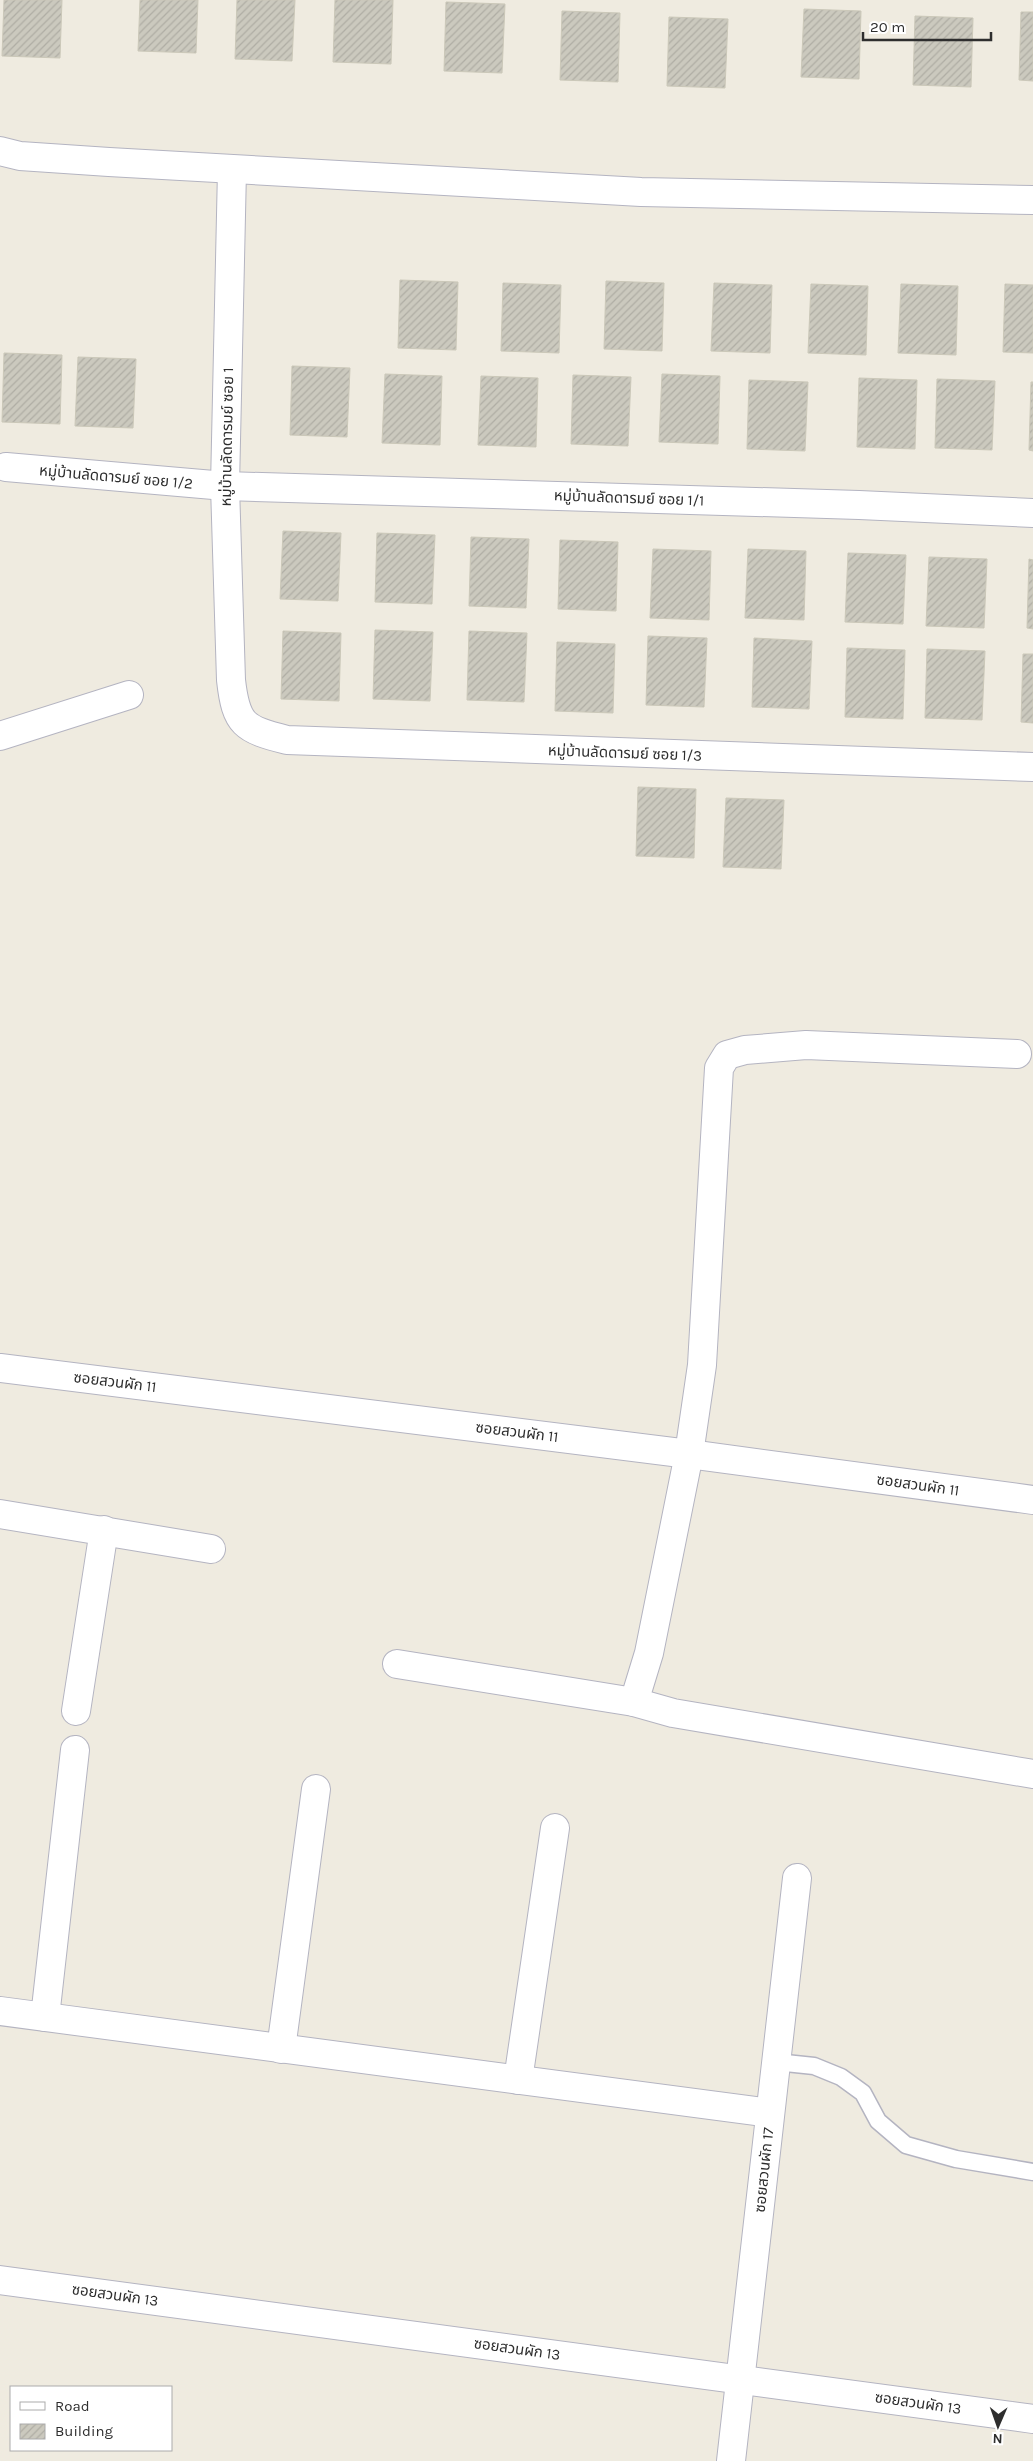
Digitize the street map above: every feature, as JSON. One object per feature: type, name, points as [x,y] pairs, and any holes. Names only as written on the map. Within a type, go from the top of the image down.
[{"type":"street","points":[[0,151],[20,156],[232,170],[641,192],[1033,200]]},
{"type":"street","name":"หมู่บ้านลัดดารมย์ ซอย 1","points":[[232,170],[225,486],[231,680],[234,703]]},
{"type":"street","name":"หมู่บ้านลัดดารมย์ ซอย 1/2","points":[[6,467],[225,486]]},
{"type":"street","name":"หมู่บ้านลัดดารมย์ ซอย 1/1","points":[[225,486],[859,505],[1033,513]]},
{"type":"street","points":[[0,736],[129,696]]},
{"type":"street","name":"หมู่บ้านลัดดารมย์ ซอย 1/3","points":[[234,703],[241,720],[257,732],[286,740],[1033,767]]},
{"type":"street","points":[[634,1702],[649,1653],[688,1454],[702,1365],[719,1068],[727,1055],[745,1050],[806,1046],[1017,1054]]},
{"type":"street","name":"ซอยสวนผัก 11","points":[[0,1368],[688,1454],[1033,1500]]},
{"type":"street","points":[[0,1514],[211,1549]]},
{"type":"street","points":[[76,1712],[104,1530]]},
{"type":"street","points":[[397,1664],[634,1702],[673,1713],[1033,1774]]},
{"type":"street","points":[[45,2017],[75,1750]]},
{"type":"street","points":[[281,2048],[316,1789]]},
{"type":"street","points":[[518,2080],[555,1828]]},
{"type":"street","name":"ซอยสวนผัก 17","points":[[730,2461],[797,1878]]},
{"type":"street","points":[[0,2011],[770,2113]]},
{"type":"street","name":"ซอยสวนผัก 13","points":[[0,2280],[740,2378],[1033,2419]]},
{"type":"lane","points":[[776,2062],[814,2066],[841,2076],[863,2094],[878,2121],[906,2145],[956,2159],[1033,2172]]},
{"type":"building","points":[[4,0],[62,0],[60,58],[2,56]]},
{"type":"building","points":[[140,0],[198,0],[196,53],[138,51]]},
{"type":"building","points":[[237,0],[295,0],[292,61],[235,59]]},
{"type":"building","points":[[335,0],[393,0],[391,64],[333,62]]},
{"type":"building","points":[[446,2],[505,4],[502,73],[444,71]]},
{"type":"building","points":[[804,9],[861,11],[859,79],[801,77]]},
{"type":"building","points":[[562,11],[620,13],[618,82],[560,80]]},
{"type":"building","points":[[1021,12],[1033,12],[1033,81],[1019,80]]},
{"type":"building","points":[[915,16],[973,18],[971,87],[913,85]]},
{"type":"building","points":[[669,17],[728,19],[725,88],[667,86]]},
{"type":"building","points":[[400,280],[458,282],[456,350],[398,348]]},
{"type":"building","points":[[606,281],[664,283],[662,351],[604,349]]},
{"type":"building","points":[[503,283],[561,285],[559,353],[501,351]]},
{"type":"building","points":[[714,283],[772,285],[770,353],[711,351]]},
{"type":"building","points":[[811,284],[868,286],[866,355],[808,353]]},
{"type":"building","points":[[901,284],[958,286],[956,355],[898,353]]},
{"type":"building","points":[[1005,284],[1033,285],[1033,353],[1003,352]]},
{"type":"building","points":[[4,353],[62,355],[60,424],[2,422]]},
{"type":"building","points":[[78,357],[136,359],[133,428],[75,426]]},
{"type":"building","points":[[292,366],[350,368],[347,437],[290,435]]},
{"type":"building","points":[[385,374],[442,376],[440,445],[382,443]]},
{"type":"building","points":[[662,374],[720,376],[718,444],[659,442]]},
{"type":"building","points":[[573,375],[631,377],[628,446],[571,444]]},
{"type":"building","points":[[481,376],[538,378],[536,447],[478,445]]},
{"type":"building","points":[[859,378],[917,380],[915,449],[857,447]]},
{"type":"building","points":[[937,379],[995,381],[992,450],[935,448]]},
{"type":"building","points":[[749,380],[808,382],[805,451],[747,449]]},
{"type":"building","points":[[1031,382],[1033,382],[1033,451],[1029,450]]},
{"type":"building","points":[[283,531],[341,533],[338,601],[280,599]]},
{"type":"building","points":[[377,533],[435,535],[432,604],[375,602]]},
{"type":"building","points":[[471,537],[529,539],[526,608],[469,606]]},
{"type":"building","points":[[560,540],[618,542],[616,611],[558,609]]},
{"type":"building","points":[[653,549],[711,551],[709,620],[650,618]]},
{"type":"building","points":[[748,549],[806,551],[804,620],[745,618]]},
{"type":"building","points":[[848,553],[906,555],[903,624],[845,622]]},
{"type":"building","points":[[929,557],[987,559],[984,628],[926,626]]},
{"type":"building","points":[[1029,559],[1033,560],[1033,629],[1027,628]]},
{"type":"building","points":[[375,630],[433,632],[430,701],[373,699]]},
{"type":"building","points":[[283,631],[341,633],[339,701],[281,699]]},
{"type":"building","points":[[469,631],[527,633],[524,702],[467,700]]},
{"type":"building","points":[[648,636],[707,638],[704,707],[646,705]]},
{"type":"building","points":[[754,638],[812,641],[809,709],[752,707]]},
{"type":"building","points":[[557,642],[615,644],[613,713],[555,711]]},
{"type":"building","points":[[847,648],[905,650],[903,719],[845,717]]},
{"type":"building","points":[[927,649],[985,651],[982,720],[925,718]]},
{"type":"building","points":[[1023,654],[1033,654],[1033,723],[1021,722]]},
{"type":"building","points":[[638,787],[696,789],[694,858],[636,856]]},
{"type":"building","points":[[726,798],[784,800],[781,869],[723,867]]}]
